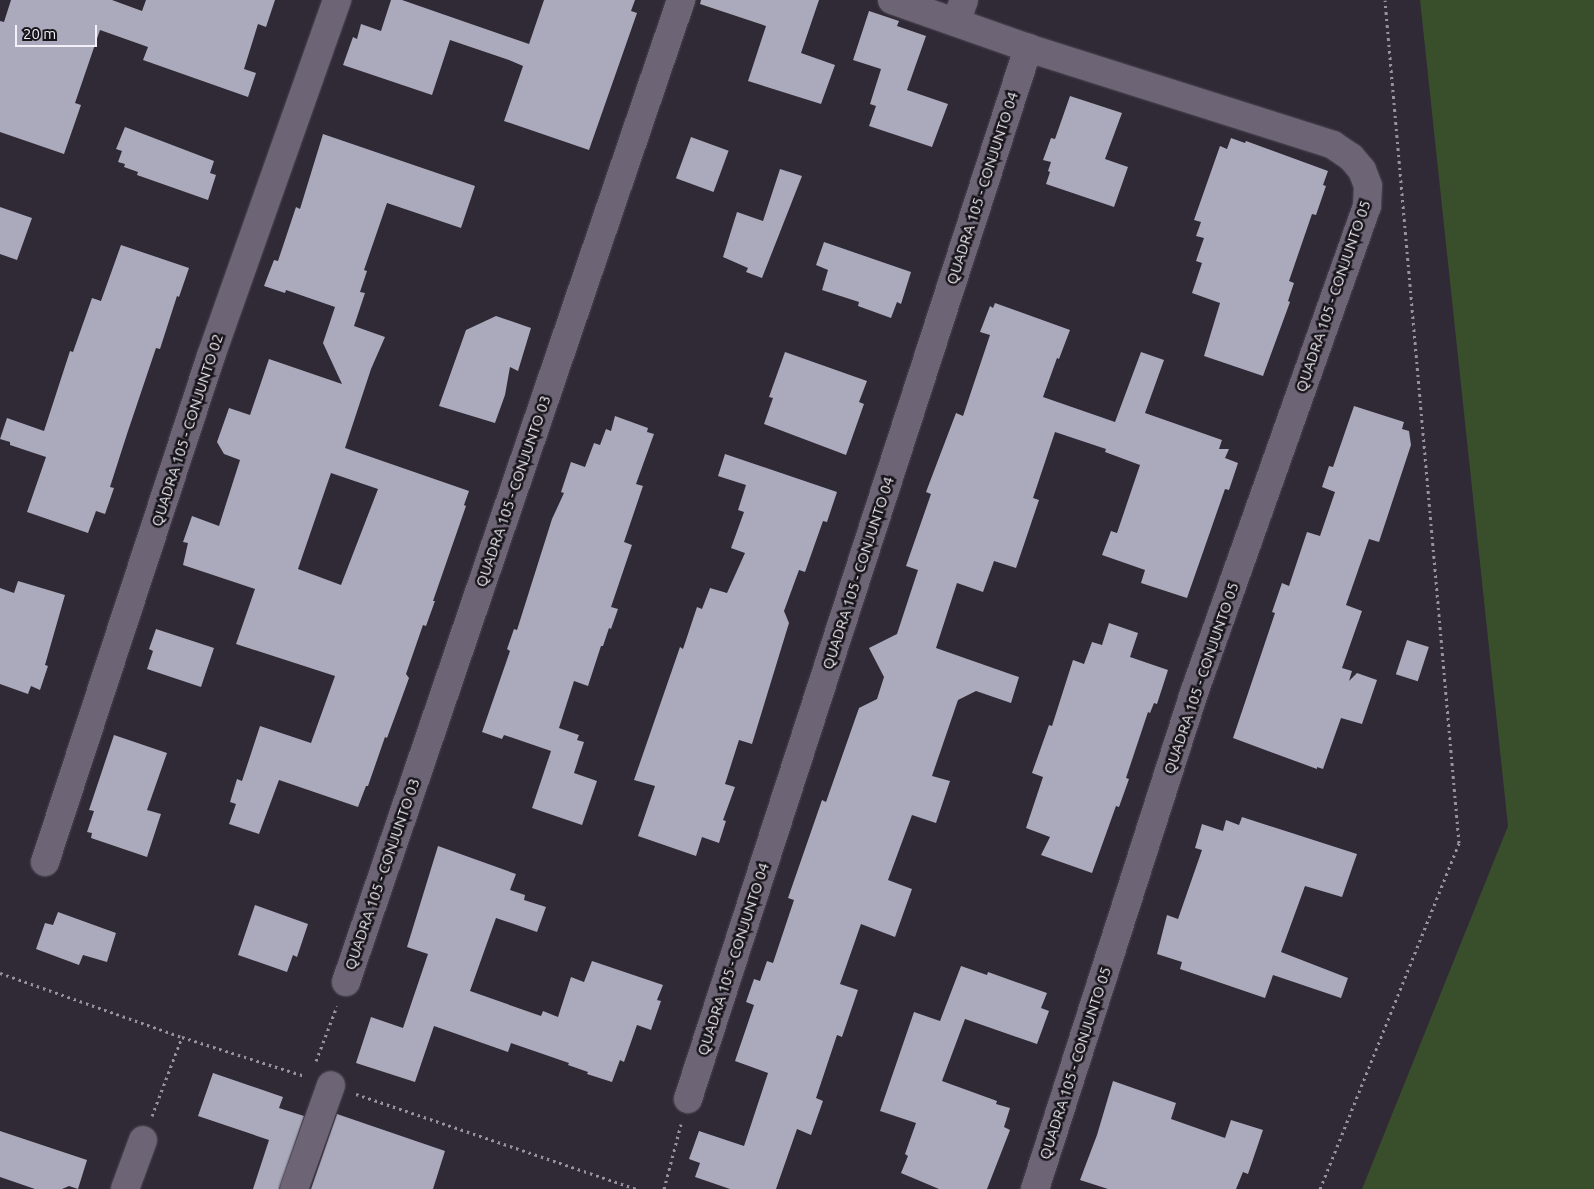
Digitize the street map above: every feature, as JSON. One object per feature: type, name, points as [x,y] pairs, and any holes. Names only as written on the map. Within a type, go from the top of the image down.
[{"type":"street","name":"QUADRA 105 - CONJUNTO 02","points":[[45,862],[211,356],[337,0]]},
{"type":"street","name":"QUADRA 105 - CONJUNTO 03","points":[[346,982],[681,0]]},
{"type":"street","points":[[892,0],[960,11],[1028,48]]},
{"type":"street","name":"QUADRA 105 - CONJUNTO 05","points":[[1028,48],[1332,145],[1351,157],[1362,170],[1368,186],[1367,206],[1194,693],[1035,1189]]},
{"type":"street","name":"QUADRA 105 - CONJUNTO 04","points":[[688,1099],[1028,48]]},
{"type":"street","points":[[294,1189],[322,1077]]},
{"type":"street","points":[[125,1189],[143,1140]]},
{"type":"path","points":[[1320,1189],[1459,843],[1385,0]]},
{"type":"path","points":[[322,1077],[346,982]]},
{"type":"path","points":[[143,1140],[182,1037]]},
{"type":"path","points":[[664,1189],[688,1099]]},
{"type":"green space","points":[[1420,0],[1594,0],[1594,1189],[1362,1189],[1508,826]]},
{"type":"building","points":[[11,0],[112,0],[142,11],[146,0],[275,0],[266,27],[258,24],[244,69],[256,73],[248,97],[143,60],[148,47],[100,30],[75,103],[81,105],[64,154],[0,132],[0,21],[4,22]]},
{"type":"building","points":[[391,0],[402,0],[529,44],[544,0],[635,0],[631,11],[637,13],[589,150],[504,121],[523,66],[509,60],[450,40],[432,95],[343,65],[353,37],[357,39],[361,24],[381,31]]},
{"type":"building","points":[[701,0],[819,0],[801,53],[835,65],[821,104],[748,81],[766,26],[700,4]]},
{"type":"building","points":[[869,11],[899,21],[897,26],[926,36],[907,90],[948,104],[932,147],[869,126],[876,106],[870,104],[881,69],[853,60]]},
{"type":"building","points":[[1070,96],[1122,113],[1105,159],[1128,167],[1114,207],[1046,184],[1051,162],[1043,160],[1051,138],[1055,139]]},
{"type":"building","points":[[125,127],[214,161],[210,173],[216,175],[208,200],[137,175],[138,172],[124,167],[125,164],[118,162],[122,151],[116,149]]},
{"type":"building","points":[[323,134],[475,186],[461,228],[387,203],[364,270],[367,271],[360,292],[365,293],[354,326],[385,337],[371,369],[345,448],[469,491],[464,505],[466,506],[433,601],[435,601],[426,626],[423,625],[406,674],[409,678],[387,738],[385,737],[368,786],[366,786],[358,807],[279,780],[259,834],[229,824],[236,804],[230,802],[237,779],[242,781],[260,726],[311,743],[335,676],[236,644],[255,589],[183,565],[188,543],[183,542],[192,516],[219,526],[240,460],[224,454],[217,442],[229,408],[250,415],[269,359],[342,384],[323,343],[335,307],[286,290],[285,293],[264,286],[274,260],[278,261],[296,207],[300,209]],"holes":[[[331,473],[378,489],[341,585],[298,569]]]},
{"type":"building","points":[[691,137],[729,151],[714,192],[676,178]]},
{"type":"building","points":[[1231,138],[1245,143],[1246,141],[1328,171],[1323,185],[1326,186],[1316,215],[1312,214],[1289,281],[1294,283],[1288,301],[1290,302],[1263,376],[1204,356],[1220,303],[1192,293],[1202,263],[1196,261],[1204,238],[1196,236],[1201,222],[1194,220],[1220,146],[1227,149]]},
{"type":"building","points":[[780,169],[802,176],[762,278],[746,272],[748,268],[723,257],[737,212],[763,221]]},
{"type":"building","points":[[0,207],[32,218],[17,260],[0,254]]},
{"type":"building","points":[[824,242],[911,272],[901,304],[897,302],[891,318],[858,306],[859,302],[822,290],[828,270],[816,265]]},
{"type":"building","points":[[121,245],[189,268],[179,297],[177,296],[160,349],[156,348],[110,487],[114,488],[105,514],[96,511],[88,533],[27,512],[46,457],[10,445],[10,442],[0,439],[7,418],[44,431],[70,351],[73,352],[92,298],[101,301]]},
{"type":"building","points":[[995,303],[1070,330],[1059,359],[1057,358],[1043,397],[1115,422],[1141,352],[1164,360],[1145,413],[1222,440],[1219,449],[1229,449],[1225,458],[1238,463],[1229,490],[1225,489],[1187,598],[1141,583],[1145,570],[1102,555],[1111,531],[1117,533],[1140,465],[1105,452],[1106,449],[1055,432],[1033,498],[1039,500],[1016,568],[994,561],[983,592],[957,583],[936,648],[1019,677],[1011,703],[976,691],[958,700],[932,776],[950,781],[936,823],[912,815],[888,880],[912,889],[895,937],[861,924],[840,984],[858,990],[842,1037],[837,1035],[816,1098],[823,1101],[811,1135],[797,1129],[776,1189],[730,1189],[695,1177],[700,1163],[689,1159],[699,1131],[744,1146],[768,1073],[735,1061],[754,1005],[746,1002],[754,979],[760,981],[767,961],[773,963],[794,900],[788,898],[822,800],[826,802],[859,708],[877,699],[884,677],[869,648],[897,634],[918,570],[906,566],[931,494],[926,492],[956,413],[963,416],[990,335],[980,332],[990,306],[993,308]]},
{"type":"building","points":[[496,316],[531,328],[518,371],[510,367],[505,395],[495,423],[439,406],[466,330]]},
{"type":"building","points":[[785,352],[867,381],[859,402],[864,404],[846,455],[764,424],[773,398],[769,397]]},
{"type":"building","points":[[1354,406],[1404,422],[1402,429],[1409,431],[1411,445],[1379,542],[1369,539],[1346,605],[1362,611],[1342,668],[1352,671],[1349,681],[1357,673],[1377,680],[1362,724],[1341,718],[1323,769],[1317,767],[1317,769],[1233,738],[1275,613],[1272,612],[1282,583],[1289,586],[1307,532],[1320,536],[1335,492],[1322,487],[1329,466],[1333,467]]},
{"type":"building","points":[[615,416],[648,428],[647,432],[654,434],[636,484],[643,486],[624,542],[632,545],[611,607],[618,609],[611,629],[609,628],[603,646],[601,646],[588,686],[574,681],[559,728],[579,735],[577,740],[584,742],[574,773],[597,781],[582,825],[532,808],[551,751],[504,735],[502,739],[482,732],[510,651],[507,649],[514,629],[517,630],[552,519],[564,493],[561,492],[571,462],[585,467],[594,443],[600,445],[606,429],[611,431]]},
{"type":"building","points":[[725,454],[837,492],[827,522],[823,521],[805,572],[799,570],[784,611],[789,623],[752,744],[739,740],[725,784],[735,787],[723,820],[726,821],[719,843],[702,837],[696,856],[638,836],[655,786],[634,780],[680,647],[683,649],[697,607],[702,609],[710,588],[727,593],[745,553],[731,548],[744,512],[738,510],[746,485],[718,476]]},
{"type":"building","points":[[18,581],[65,595],[45,665],[48,666],[40,690],[31,686],[28,694],[0,684],[0,588],[14,593]]},
{"type":"building","points":[[1109,623],[1138,633],[1130,657],[1168,670],[1157,704],[1154,703],[1150,713],[1148,712],[1126,778],[1129,779],[1119,807],[1116,806],[1092,873],[1041,855],[1050,837],[1026,828],[1043,777],[1032,773],[1049,725],[1052,726],[1073,660],[1084,664],[1092,642],[1102,645]]},
{"type":"building","points":[[156,629],[214,648],[201,687],[147,669],[153,651],[149,649]]},
{"type":"building","points":[[1407,640],[1429,647],[1418,681],[1396,674]]},
{"type":"building","points":[[114,735],[167,753],[147,810],[161,814],[147,857],[91,838],[92,833],[87,832],[94,811],[89,810]]},
{"type":"building","points":[[1242,817],[1357,854],[1342,897],[1305,886],[1281,952],[1348,978],[1341,998],[1273,975],[1265,998],[1180,969],[1182,962],[1157,954],[1167,915],[1178,919],[1202,850],[1195,848],[1202,824],[1223,831],[1226,820],[1239,825]]},
{"type":"building","points":[[438,846],[516,874],[510,890],[525,895],[524,900],[546,907],[537,932],[496,918],[470,991],[541,1016],[543,1011],[558,1017],[571,977],[584,982],[592,961],[663,985],[657,1000],[661,1001],[651,1030],[637,1025],[624,1062],[620,1060],[612,1082],[587,1074],[588,1072],[568,1065],[569,1063],[511,1043],[508,1052],[434,1026],[415,1082],[356,1063],[371,1017],[403,1028],[428,954],[407,947]]},
{"type":"building","points":[[255,905],[308,924],[297,957],[293,955],[287,972],[238,955]]},
{"type":"building","points":[[58,912],[116,933],[107,962],[83,955],[79,965],[36,949],[45,923],[53,925]]},
{"type":"building","points":[[961,966],[987,975],[988,972],[1047,993],[1041,1008],[1049,1011],[1037,1044],[965,1019],[942,1081],[997,1101],[996,1104],[1010,1108],[1004,1127],[1010,1130],[987,1189],[939,1189],[901,1173],[908,1156],[905,1154],[916,1123],[880,1111],[914,1012],[940,1021]]},
{"type":"building","points":[[213,1073],[283,1097],[279,1108],[304,1116],[279,1189],[253,1189],[269,1140],[198,1116]]},
{"type":"building","points":[[1113,1081],[1176,1103],[1171,1119],[1225,1138],[1231,1120],[1263,1130],[1248,1174],[1243,1172],[1236,1189],[1108,1189],[1080,1180],[1097,1135]]},
{"type":"building","points":[[337,1114],[445,1151],[433,1189],[311,1189]]},
{"type":"building","points":[[0,1131],[87,1160],[78,1189],[69,1186],[62,1189],[35,1189],[0,1177]]}]
